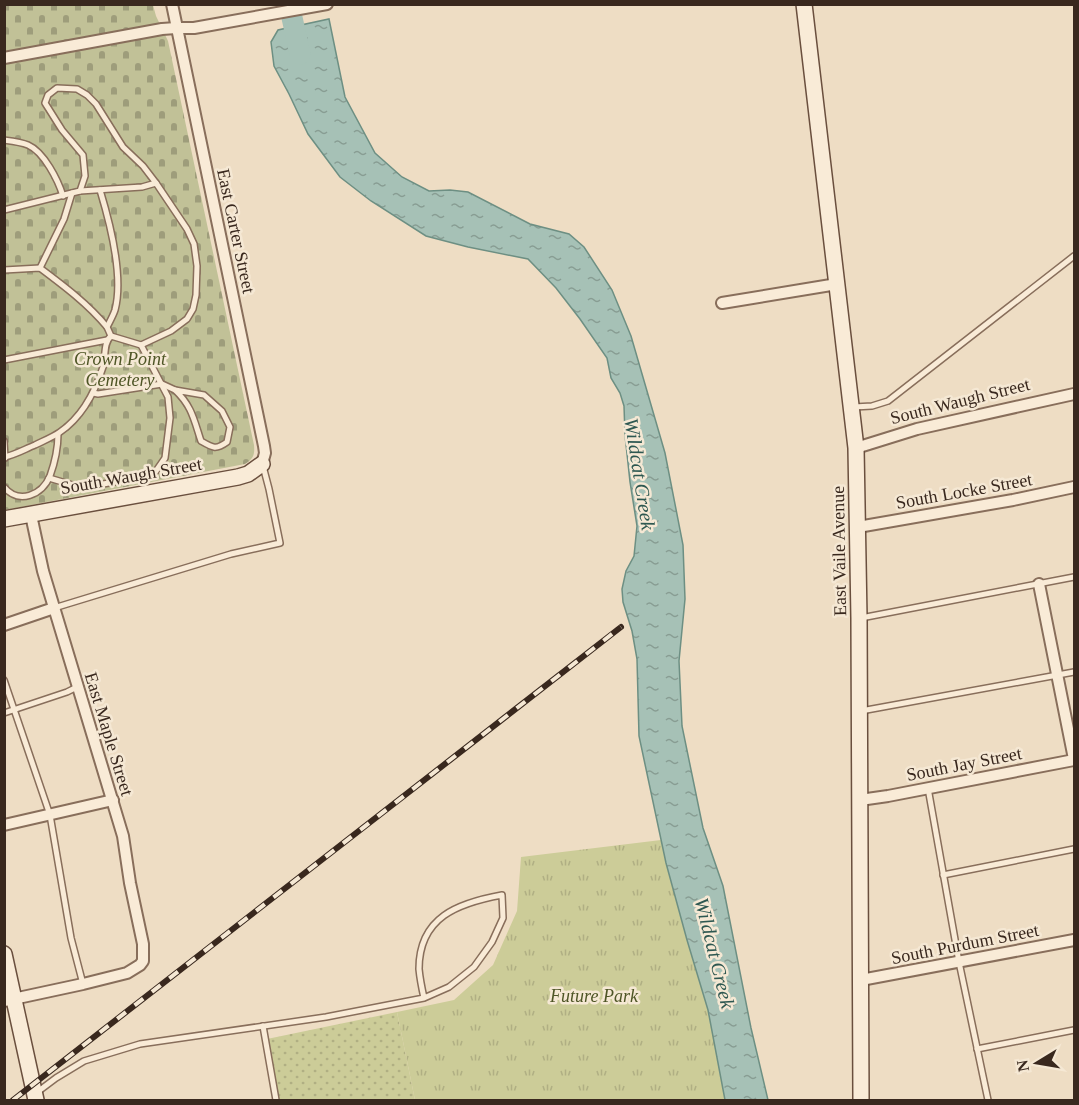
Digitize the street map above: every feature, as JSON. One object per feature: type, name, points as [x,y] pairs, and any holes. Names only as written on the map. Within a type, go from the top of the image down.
[{"type":"street","name":"East Carter Street","points":[[172,4],[264,446],[262,464]]},
{"type":"street","points":[[4,58],[176,28],[194,28],[237,21],[327,4]]},
{"type":"street","name":"East Vaile Avenue","points":[[804,4],[856,448],[860,712],[861,1101]]},
{"type":"street","points":[[722,303],[837,284]]},
{"type":"street","name":"South Waugh Street","points":[[856,448],[917,429],[1074,394]]},
{"type":"street","name":"South Waugh Street","points":[[4,519],[238,477],[248,474],[262,464]]},
{"type":"street","name":"South Locke Street","points":[[858,527],[1074,487]]},
{"type":"street","name":"East Maple Street","points":[[31,515],[43,571],[123,836],[143,944],[143,961],[140,965],[127,973],[83,984]]},
{"type":"street","points":[[1039,584],[1074,759]]},
{"type":"street","points":[[4,625],[54,608]]},
{"type":"street","name":"South Jay Street","points":[[860,800],[1074,759]]},
{"type":"street","points":[[4,825],[113,800]]},
{"type":"street","name":"South Purdum Street","points":[[861,980],[1074,940]]},
{"type":"street","points":[[4,954],[10,1000],[35,1097]]},
{"type":"street","points":[[10,1000],[83,984]]},
{"type":"lane","points":[[4,360],[109,338],[141,345],[171,331],[187,319],[193,309],[198,266],[194,244],[187,229],[143,166],[123,147],[96,104],[87,94],[77,89],[57,88],[48,95],[45,103],[62,130],[83,155],[84,177],[80,191]]},
{"type":"lane","points":[[4,140],[27,144],[36,150],[58,179],[63,196]]},
{"type":"lane","points":[[4,210],[80,191],[142,187],[156,183]]},
{"type":"lane","points":[[100,190],[115,254],[118,284],[115,310],[107,327]]},
{"type":"lane","points":[[40,268],[63,219],[72,193]]},
{"type":"lane","points":[[852,407],[872,406],[888,401],[1074,256]]},
{"type":"lane","points":[[4,270],[40,268],[99,317],[107,327],[109,338],[104,365],[93,393],[82,412],[66,428],[58,434],[5,458],[4,441]]},
{"type":"lane","points":[[49,478],[75,486],[92,486],[142,477],[156,471],[165,458],[170,418],[168,397],[141,345]]},
{"type":"lane","points":[[93,393],[162,384],[175,390],[204,395],[222,411],[231,427],[227,442],[213,448],[201,441],[192,412],[175,390]]},
{"type":"lane","points":[[4,487],[14,496],[21,498],[36,492],[49,478],[58,448],[58,434]]},
{"type":"lane","points":[[54,608],[231,554],[280,543],[262,464]]},
{"type":"lane","points":[[859,618],[1074,577]]},
{"type":"lane","points":[[860,712],[1074,672]]},
{"type":"lane","points":[[4,680],[50,815],[71,938],[83,984]]},
{"type":"lane","points":[[4,713],[77,687]]},
{"type":"lane","points":[[928,788],[959,962],[988,1101]]},
{"type":"lane","points":[[943,875],[1074,849]]},
{"type":"lane","points":[[35,1097],[56,1078],[84,1061],[140,1044],[326,1017],[424,998],[449,987],[474,967],[492,942],[504,918],[502,896],[475,901],[454,909],[444,914],[428,932],[421,949],[419,970],[424,998]]},
{"type":"lane","points":[[263,1026],[276,1101]]},
{"type":"lane","points":[[977,1049],[1074,1030]]},
{"type":"green space","name":"Crown Point Cemetery","points":[[5,5],[153,5],[168,41],[254,445],[253,456],[245,464],[5,510]]},
{"type":"green space","name":"Future Park","points":[[661,840],[708,1010],[730,1100],[415,1100],[397,1012],[454,1000],[493,965],[517,911],[521,857]]},
{"type":"green space","points":[[397,1012],[415,1100],[278,1100],[267,1039]]},
{"type":"water","points":[[329,19],[345,97],[375,153],[402,177],[429,191],[468,192],[530,224],[569,234],[584,247],[612,290],[631,336],[665,453],[683,545],[685,599],[679,661],[682,726],[703,828],[723,886],[751,1028],[768,1100],[725,1100],[708,1010],[666,863],[639,736],[637,659],[632,631],[623,602],[622,589],[626,571],[634,556],[637,526],[630,482],[624,406],[620,393],[611,378],[607,358],[556,288],[528,259],[426,236],[371,201],[340,177],[308,134],[274,66],[271,42],[278,30]]},
{"type":"waterway","name":"Wildcat Creek","points":[[289,4],[300,54]]},
{"type":"railway","points":[[13,1100],[621,627]]}]
